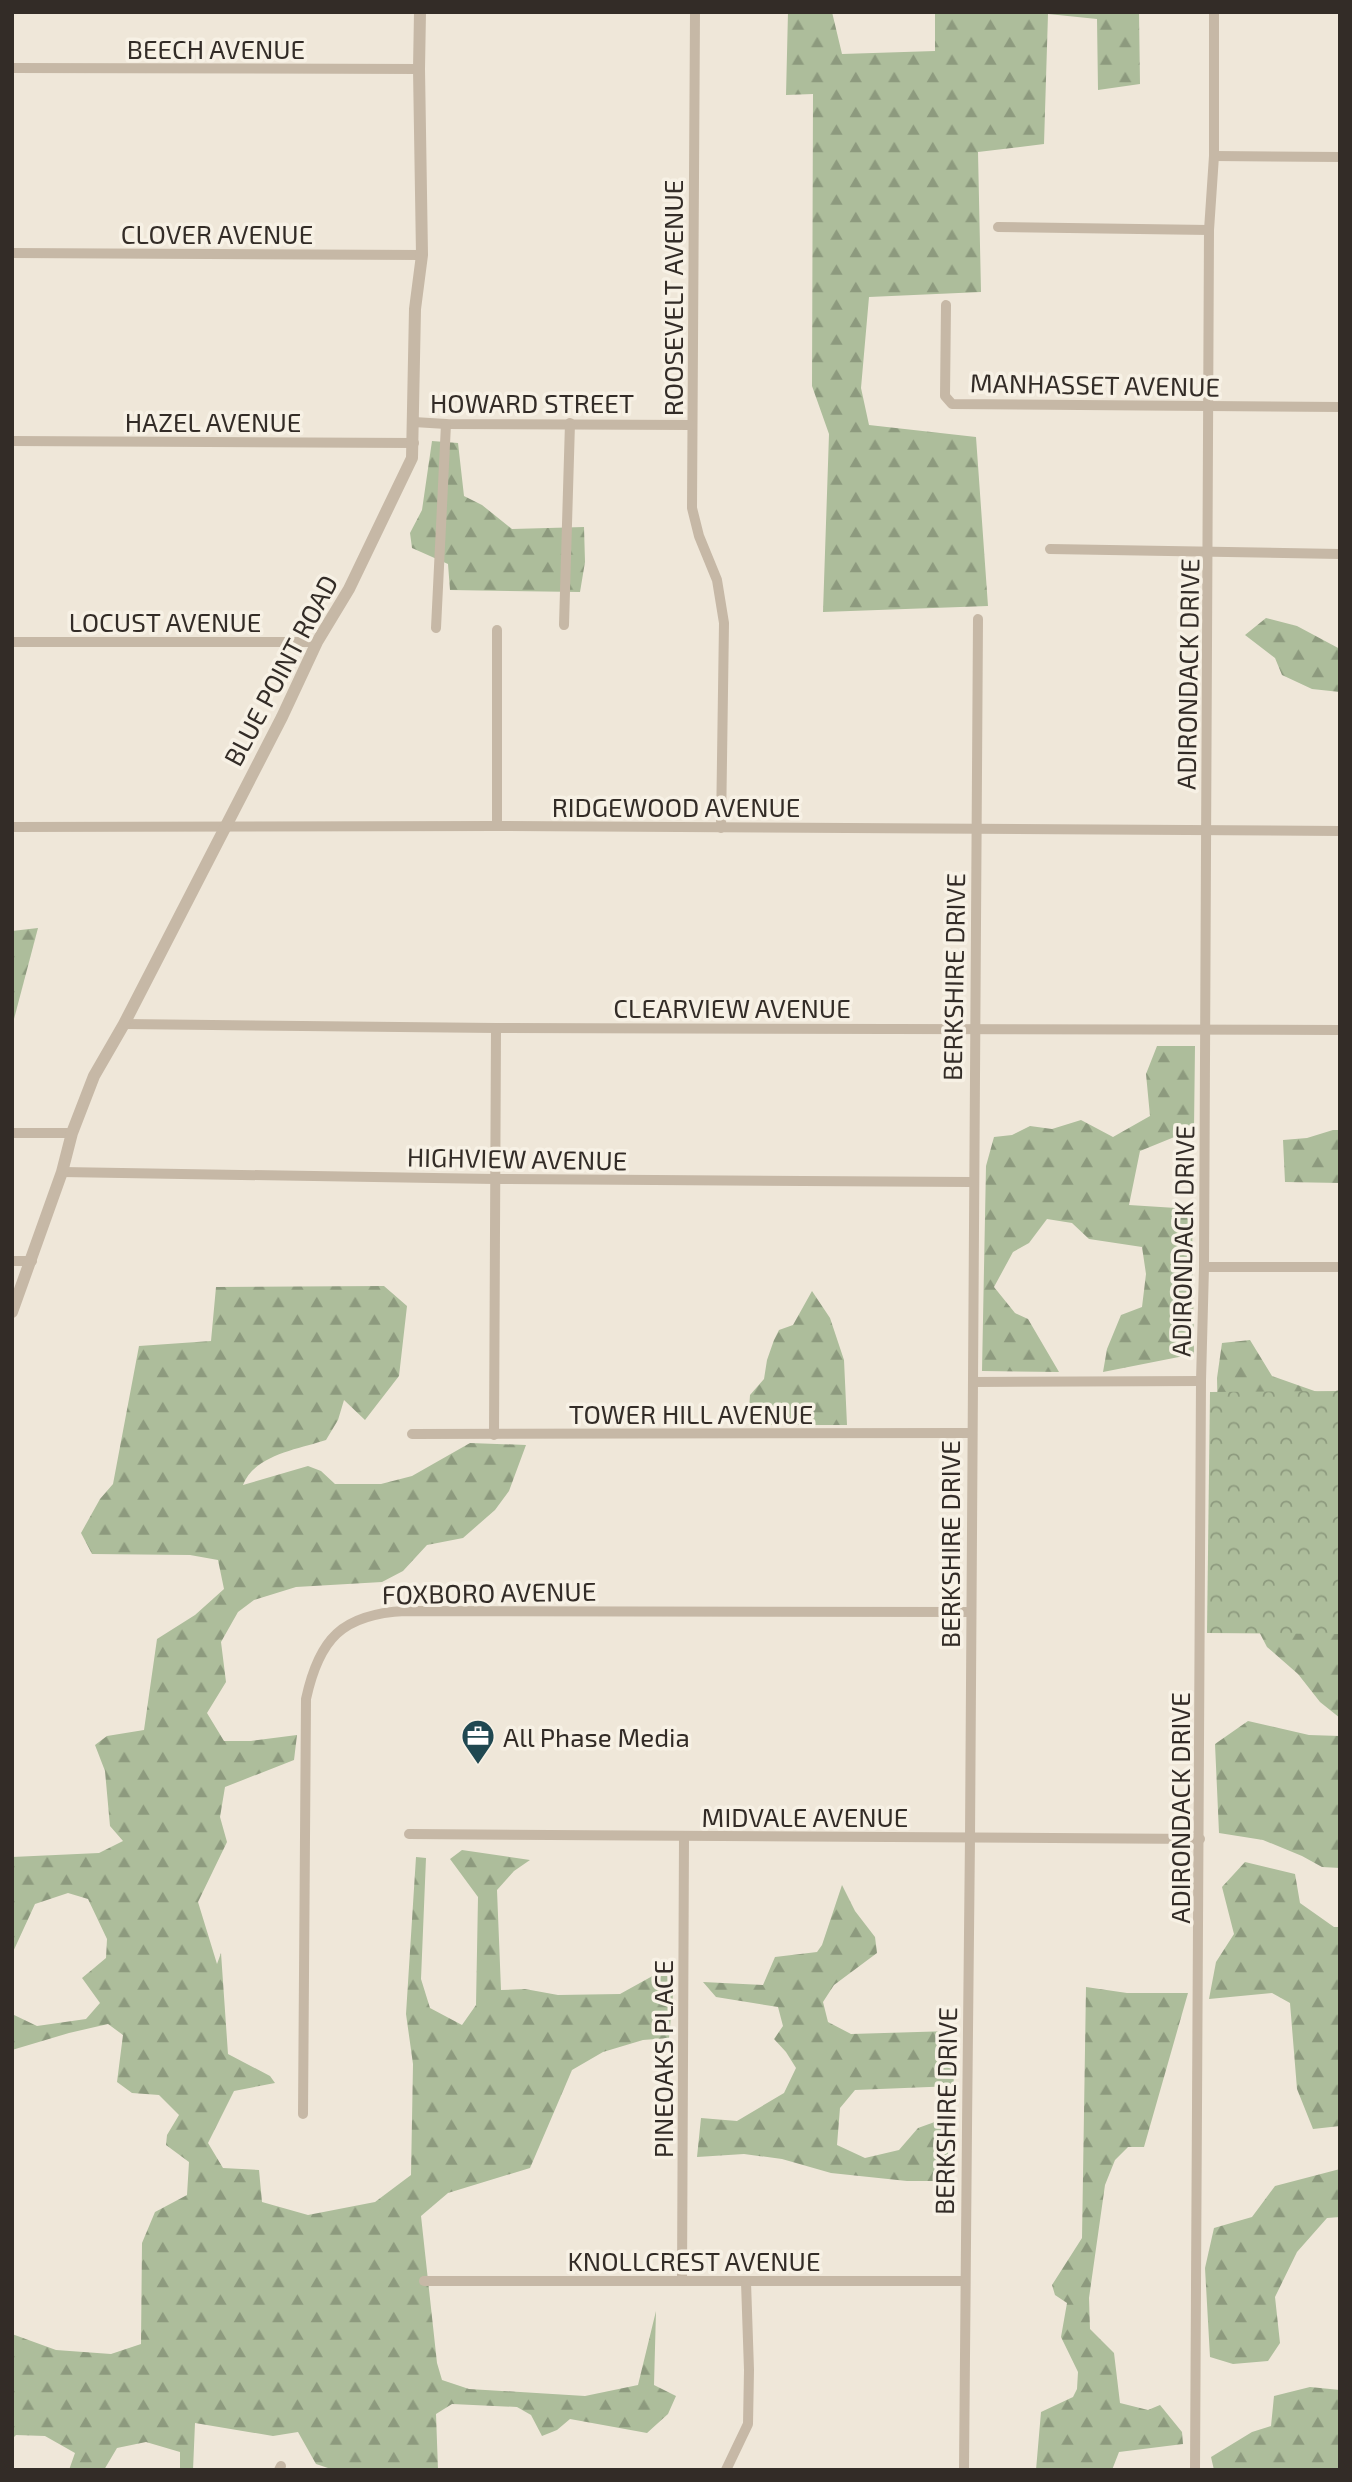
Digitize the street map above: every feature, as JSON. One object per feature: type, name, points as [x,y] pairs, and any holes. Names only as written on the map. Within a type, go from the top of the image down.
[{"type":"street","name":"BLUE POINT ROAD","points":[[12,1312],[32,1261],[72,1133],[94,1076],[124,1024],[282,717],[317,642],[349,589],[412,458],[415,309],[422,255],[420,12]]},
{"type":"street","name":"ROOSEVELT AVENUE","points":[[695,12],[692,508],[699,536],[717,580],[724,623],[721,828]]},
{"type":"street","name":"ADIRONDACK DRIVE","points":[[1195,2470],[1209,230],[1214,156],[1214,12]]},
{"type":"street","name":"BEECH AVENUE","points":[[12,68],[419,69]]},
{"type":"street","points":[[1214,156],[1340,157]]},
{"type":"street","points":[[998,227],[1209,230]]},
{"type":"street","name":"CLOVER AVENUE","points":[[12,253],[422,255]]},
{"type":"street","name":"MANHASSET AVENUE","points":[[946,305],[945,396],[952,404],[1340,407]]},
{"type":"street","name":"HOWARD STREET","points":[[414,422],[692,425]]},
{"type":"street","points":[[564,625],[569,423]]},
{"type":"street","points":[[436,628],[446,424]]},
{"type":"street","name":"HAZEL AVENUE","points":[[12,441],[414,443]]},
{"type":"street","points":[[1050,549],[1340,554]]},
{"type":"street","name":"BERKSHIRE DRIVE","points":[[964,2470],[973,1382],[971,1182],[978,619]]},
{"type":"street","points":[[497,630],[497,826]]},
{"type":"street","name":"LOCUST AVENUE","points":[[12,642],[317,642]]},
{"type":"street","name":"RIDGEWOOD AVENUE","points":[[12,827],[497,826],[1340,831]]},
{"type":"street","name":"CLEARVIEW AVENUE","points":[[124,1024],[496,1028],[1340,1030]]},
{"type":"street","points":[[494,1435],[496,1028]]},
{"type":"street","points":[[12,1133],[72,1133]]},
{"type":"street","name":"HIGHVIEW AVENUE","points":[[62,1172],[494,1179],[971,1182]]},
{"type":"street","points":[[12,1261],[32,1261]]},
{"type":"street","points":[[1204,1267],[1340,1267]]},
{"type":"street","points":[[973,1382],[1201,1381]]},
{"type":"street","name":"TOWER HILL AVENUE","points":[[412,1434],[971,1433]]},
{"type":"street","name":"FOXBORO AVENUE","points":[[303,2114],[306,1699],[314,1666],[335,1634],[365,1616],[405,1611],[969,1612]]},
{"type":"street","name":"MIDVALE AVENUE","points":[[410,1834],[1200,1839]]},
{"type":"street","name":"PINEOAKS PLACE","points":[[682,2281],[684,1837]]},
{"type":"street","name":"KNOLLCREST AVENUE","points":[[424,2280],[964,2281]]},
{"type":"street","points":[[726,2470],[748,2424],[746,2282]]},
{"type":"green space","points":[[788,12],[832,12],[842,54],[935,51],[935,12],[1139,12],[1140,84],[1098,90],[1097,19],[1048,14],[1044,144],[978,152],[981,292],[869,297],[861,388],[869,425],[976,437],[988,606],[823,612],[829,434],[812,386],[813,94],[786,95]]},
{"type":"green space","points":[[432,441],[458,443],[464,496],[482,505],[512,529],[584,527],[585,562],[580,592],[450,590],[448,564],[412,548],[410,533],[422,510]]},
{"type":"green space","points":[[1266,618],[1297,626],[1340,649],[1340,692],[1312,689],[1282,675],[1275,658],[1245,635]]},
{"type":"green space","points":[[38,928],[14,1019],[12,1019],[12,931]]},
{"type":"green space","points":[[1157,1046],[1195,1046],[1194,1129],[1140,1151],[1129,1205],[1192,1209],[1194,1354],[1103,1372],[1107,1349],[1121,1315],[1142,1307],[1146,1274],[1142,1247],[1089,1239],[1072,1223],[1047,1219],[1029,1243],[1013,1252],[994,1287],[1015,1313],[1028,1319],[1059,1372],[982,1371],[986,1166],[994,1137],[1012,1135],[1030,1126],[1052,1129],[1081,1120],[1113,1137],[1150,1116],[1146,1074]]},
{"type":"green space","points":[[1340,1130],[1340,1183],[1285,1182],[1283,1140],[1307,1138]]},
{"type":"green space","points":[[384,1286],[407,1306],[399,1376],[365,1420],[344,1400],[338,1420],[326,1440],[267,1460],[249,1475],[243,1485],[308,1466],[321,1471],[335,1484],[381,1484],[412,1476],[470,1443],[526,1445],[509,1491],[495,1510],[463,1538],[427,1545],[403,1571],[382,1582],[296,1587],[254,1600],[238,1612],[221,1642],[226,1682],[207,1713],[224,1741],[251,1741],[297,1735],[294,1760],[225,1787],[220,1817],[227,1842],[198,1902],[217,1964],[221,1953],[228,2054],[270,2076],[275,2083],[234,2091],[208,2143],[223,2168],[259,2170],[262,2202],[308,2215],[375,2202],[411,2175],[413,2064],[406,2014],[416,1857],[426,1858],[421,1979],[430,2008],[462,2025],[476,2005],[478,1897],[450,1859],[462,1850],[530,1860],[514,1871],[497,1890],[501,1990],[525,1989],[558,1995],[620,1994],[676,1963],[669,2038],[643,2040],[603,2052],[572,2070],[530,2168],[448,2193],[421,2216],[437,2363],[442,2380],[469,2389],[585,2396],[638,2385],[656,2311],[654,2385],[676,2396],[668,2414],[647,2433],[570,2419],[557,2430],[542,2436],[531,2415],[517,2407],[452,2404],[436,2414],[438,2470],[334,2470],[316,2464],[298,2432],[273,2436],[195,2423],[193,2470],[180,2470],[180,2452],[146,2442],[117,2448],[104,2470],[69,2470],[75,2453],[45,2436],[16,2435],[12,2439],[12,2334],[56,2350],[111,2354],[141,2344],[142,2243],[155,2212],[187,2195],[189,2162],[166,2145],[167,2135],[179,2115],[159,2095],[132,2093],[117,2082],[123,2035],[108,2024],[12,2050],[12,2014],[37,2026],[86,2019],[100,2003],[82,1978],[106,1958],[107,1939],[88,1899],[68,1893],[35,1904],[12,1954],[12,1857],[99,1853],[123,1841],[110,1826],[105,1771],[95,1745],[107,1736],[144,1730],[157,1639],[195,1615],[224,1589],[218,1560],[190,1555],[92,1554],[81,1533],[100,1499],[113,1484],[139,1346],[211,1341],[216,1287]]},
{"type":"green space","points":[[812,1291],[830,1318],[844,1360],[847,1425],[748,1425],[750,1395],[764,1379],[774,1340],[779,1330],[793,1325]]},
{"type":"green space","points":[[1250,1340],[1272,1376],[1323,1394],[1340,1390],[1340,1718],[1320,1702],[1298,1674],[1267,1647],[1221,1558],[1217,1378],[1222,1343]]},
{"type":"green space","points":[[1340,1391],[1340,1634],[1207,1633],[1210,1392]]},
{"type":"green space","points":[[1248,1721],[1309,1735],[1340,1736],[1340,1868],[1322,1867],[1263,1840],[1219,1833],[1215,1744]]},
{"type":"green space","points":[[1245,1862],[1295,1874],[1300,1903],[1334,1927],[1340,1927],[1340,2126],[1313,2129],[1297,2089],[1290,2003],[1272,1993],[1209,1999],[1216,1962],[1234,1934],[1222,1887]]},
{"type":"green space","points":[[842,1885],[855,1911],[875,1937],[877,1953],[834,1985],[823,2002],[828,2022],[851,2034],[951,2031],[954,2086],[855,2090],[840,2108],[837,2145],[865,2158],[899,2150],[918,2128],[943,2119],[952,2181],[907,2181],[831,2173],[782,2159],[744,2154],[697,2157],[701,2118],[737,2121],[784,2093],[796,2068],[774,2039],[783,2026],[778,2007],[716,1997],[703,1982],[763,1985],[775,1957],[817,1952],[822,1945]]},
{"type":"green space","points":[[1086,1987],[1127,1993],[1188,1993],[1144,2147],[1128,2147],[1115,2160],[1105,2185],[1089,2298],[1090,2329],[1114,2353],[1120,2403],[1148,2410],[1160,2405],[1182,2432],[1183,2444],[1119,2452],[1112,2470],[1036,2470],[1041,2412],[1073,2397],[1077,2389],[1078,2372],[1061,2337],[1067,2303],[1055,2295],[1052,2285],[1082,2238]]},
{"type":"green space","points":[[1340,2169],[1340,2217],[1327,2218],[1297,2252],[1275,2297],[1280,2343],[1268,2361],[1233,2364],[1210,2357],[1205,2268],[1214,2228],[1252,2217],[1275,2186]]},
{"type":"green space","points":[[1310,2387],[1340,2390],[1340,2470],[1214,2470],[1211,2457],[1252,2432],[1271,2426],[1274,2396]]},
{"type":"place","name":"All Phase Media","points":[[478,1766]]}]
